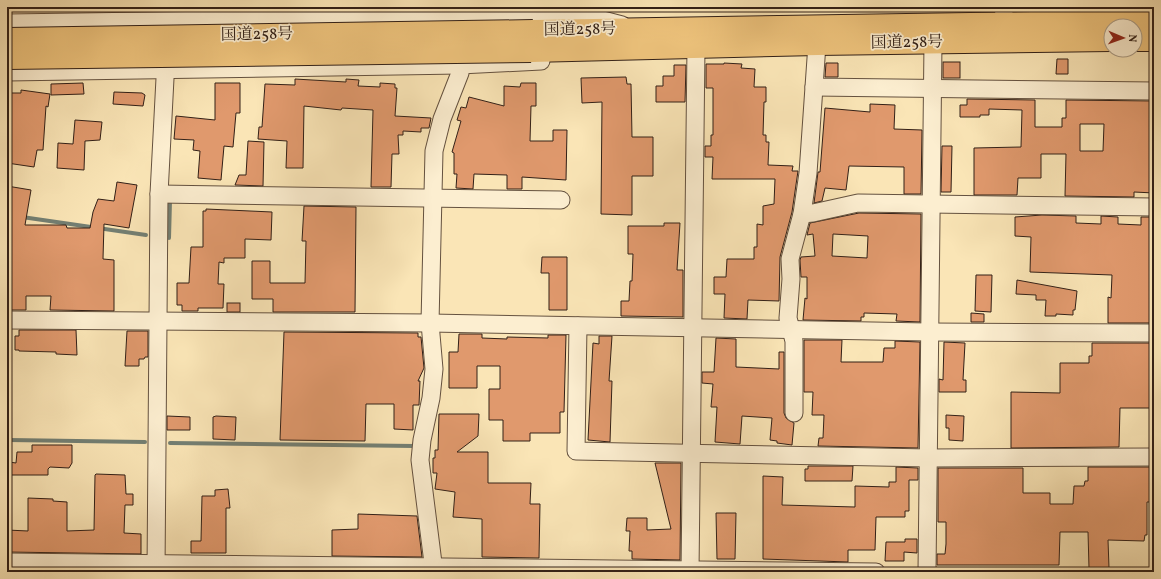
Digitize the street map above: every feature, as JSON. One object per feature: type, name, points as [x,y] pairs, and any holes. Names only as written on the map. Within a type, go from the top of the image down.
[{"type":"highway","name":"国道258号","points":[[7,58],[532,41],[635,29],[1154,22]]},
{"type":"highway","name":"国道258号","points":[[7,39],[532,41],[625,49],[818,44],[933,43],[1006,24],[1103,39]]},
{"type":"highway","points":[[1143,40],[1154,40]]},
{"type":"street","points":[[301,12],[301,72]]},
{"type":"street","points":[[7,24],[167,14],[478,12],[599,19],[635,29]]},
{"type":"street","points":[[156,568],[159,194],[167,14]]},
{"type":"street","points":[[927,572],[929,458],[928,332],[932,205],[931,88],[933,43]]},
{"type":"street","points":[[794,413],[794,340],[788,318],[791,279],[790,259],[802,214],[808,173],[818,44]]},
{"type":"street","points":[[690,571],[696,47]]},
{"type":"street","points":[[7,72],[165,70],[301,72],[460,65],[607,56],[625,49]]},
{"type":"street","points":[[431,570],[430,535],[420,460],[422,440],[431,398],[434,369],[430,323],[431,197],[434,151],[442,119],[460,73],[460,65]]},
{"type":"street","points":[[814,87],[1154,91]]},
{"type":"street","points":[[159,194],[561,200]]},
{"type":"street","points":[[802,214],[858,204],[1154,207]]},
{"type":"street","points":[[7,320],[430,323],[928,332],[1154,333]]},
{"type":"street","points":[[578,326],[576,452],[929,458],[1154,457]]},
{"type":"street","points":[[7,562],[156,568],[876,572]]},
{"type":"building","points":[[1057,59],[1068,59],[1068,74],[1056,74]]},
{"type":"building","points":[[943,62],[960,62],[960,78],[943,78]]},
{"type":"building","points":[[826,63],[838,63],[838,77],[825,77]]},
{"type":"building","points":[[706,64],[742,64],[741,68],[755,69],[754,87],[766,87],[763,135],[766,135],[766,142],[769,142],[768,165],[793,166],[792,171],[798,171],[792,212],[780,257],[779,301],[748,300],[747,319],[724,318],[725,294],[714,294],[714,277],[726,277],[727,259],[754,259],[754,247],[757,247],[757,224],[763,225],[763,206],[774,204],[775,179],[712,179],[713,157],[705,157],[705,146],[711,146],[711,135],[713,135],[713,88],[706,88]]},
{"type":"building","points":[[674,65],[686,65],[685,102],[656,102],[656,86],[663,86],[663,76],[674,76]]},
{"type":"building","points":[[626,77],[627,84],[631,84],[632,137],[653,137],[653,176],[632,176],[632,215],[601,214],[602,102],[582,103],[581,78]]},
{"type":"building","points":[[295,79],[346,82],[346,79],[359,80],[358,86],[380,87],[380,83],[395,84],[395,88],[397,88],[395,116],[431,118],[429,128],[421,128],[421,132],[403,131],[403,135],[398,135],[399,154],[392,154],[391,187],[371,187],[373,110],[342,108],[341,110],[304,106],[303,168],[286,168],[287,141],[258,139],[259,127],[262,127],[265,84],[295,85]]},
{"type":"building","points":[[83,83],[84,94],[51,95],[51,84]]},
{"type":"building","points":[[215,83],[240,83],[240,113],[236,113],[233,147],[224,146],[221,180],[198,178],[200,151],[193,150],[194,140],[174,139],[176,116],[215,120]]},
{"type":"building","points":[[521,83],[536,83],[536,106],[531,106],[530,141],[553,141],[553,130],[567,130],[566,180],[522,177],[522,189],[507,189],[507,175],[474,174],[473,189],[456,188],[457,174],[454,174],[454,153],[452,152],[461,121],[457,120],[461,107],[466,108],[469,97],[504,106],[504,86],[520,87]]},
{"type":"building","points":[[21,90],[50,94],[48,107],[46,106],[43,150],[37,150],[34,167],[7,163],[7,93],[21,93]]},
{"type":"building","points":[[114,92],[142,93],[145,95],[143,106],[113,104]]},
{"type":"building","points":[[967,99],[1035,100],[1035,127],[1062,127],[1062,118],[1066,118],[1066,100],[1154,101],[1154,193],[1134,192],[1134,197],[1065,196],[1066,154],[1041,154],[1041,178],[1018,178],[1017,195],[974,195],[974,148],[1021,147],[1022,110],[989,109],[989,115],[980,115],[980,117],[960,117],[960,105],[967,105]],"holes":[[[1080,124],[1104,124],[1103,151],[1080,151]]]},
{"type":"building","points":[[870,104],[895,105],[894,129],[922,130],[921,194],[904,194],[904,167],[849,166],[846,190],[825,188],[822,201],[814,203],[818,172],[820,172],[825,108],[870,112]]},
{"type":"building","points":[[75,120],[102,122],[100,140],[85,141],[84,170],[57,168],[58,143],[73,144]]},
{"type":"building","points":[[248,141],[264,142],[263,186],[235,185],[239,175],[246,175]]},
{"type":"building","points":[[942,146],[952,146],[951,192],[941,192]]},
{"type":"building","points":[[117,182],[137,185],[129,228],[104,224],[103,259],[114,260],[114,311],[50,310],[51,296],[26,296],[26,310],[7,310],[7,186],[31,190],[25,225],[66,225],[67,228],[90,228],[93,212],[98,199],[114,201]]},
{"type":"building","points":[[304,206],[356,207],[355,312],[273,312],[273,299],[252,299],[252,261],[270,261],[270,283],[305,283],[306,241],[302,241]]},
{"type":"building","points":[[206,209],[272,212],[271,240],[245,239],[245,258],[224,258],[224,263],[219,262],[218,284],[224,284],[223,308],[198,308],[198,311],[182,311],[182,305],[177,305],[177,283],[189,283],[191,247],[203,247],[203,211],[206,211]]},
{"type":"building","points":[[859,213],[921,214],[920,322],[896,321],[897,314],[864,313],[864,317],[861,317],[861,321],[803,320],[805,298],[807,299],[807,277],[801,277],[800,260],[801,257],[815,256],[813,234],[807,235],[810,223]],"holes":[[[833,234],[868,236],[867,258],[832,256]]]},
{"type":"building","points":[[1042,215],[1076,216],[1076,223],[1101,224],[1101,216],[1118,217],[1118,224],[1141,225],[1141,217],[1154,217],[1154,323],[1108,323],[1108,297],[1111,298],[1112,275],[1030,272],[1031,237],[1015,236],[1015,217]]},
{"type":"building","points":[[664,223],[680,223],[677,270],[683,270],[683,317],[621,316],[621,301],[629,301],[630,281],[632,281],[633,254],[628,254],[628,226],[664,226]]},
{"type":"building","points":[[542,257],[567,257],[567,310],[549,310],[549,273],[541,273]]},
{"type":"building","points":[[976,275],[992,275],[991,312],[975,311]]},
{"type":"building","points":[[1017,280],[1077,291],[1073,315],[1056,314],[1056,316],[1045,316],[1046,300],[1036,300],[1036,295],[1016,294]]},
{"type":"building","points":[[227,303],[240,303],[240,312],[227,312]]},
{"type":"building","points":[[971,313],[984,314],[984,322],[971,322]]},
{"type":"building","points":[[19,330],[76,330],[77,355],[56,354],[56,352],[15,350],[15,336],[19,336]]},
{"type":"building","points":[[127,331],[148,331],[148,357],[139,359],[139,366],[125,366]]},
{"type":"building","points":[[284,332],[418,333],[418,337],[421,337],[424,368],[418,381],[420,381],[419,405],[413,405],[413,430],[394,429],[394,404],[366,404],[365,441],[280,440]]},
{"type":"building","points":[[459,334],[482,334],[482,338],[507,339],[507,337],[548,338],[548,335],[566,335],[564,412],[560,412],[560,433],[530,433],[530,441],[503,441],[503,420],[489,420],[489,389],[500,389],[500,366],[477,366],[477,388],[449,388],[449,352],[458,352]]},
{"type":"building","points":[[599,336],[612,336],[609,381],[612,381],[610,442],[588,440],[593,343],[599,344]]},
{"type":"building","points":[[716,338],[736,339],[736,367],[779,369],[779,352],[784,352],[784,413],[786,418],[794,423],[792,445],[777,443],[777,441],[770,440],[772,418],[742,416],[740,444],[715,442],[717,407],[711,407],[713,384],[702,383],[702,372],[714,372]]},
{"type":"building","points":[[804,340],[842,340],[841,362],[883,362],[884,348],[895,348],[895,341],[920,342],[918,448],[818,446],[819,438],[823,438],[824,415],[812,415],[813,392],[804,392]]},
{"type":"building","points":[[944,342],[965,343],[963,380],[966,380],[966,392],[939,392],[939,379],[943,380]]},
{"type":"building","points":[[1092,343],[1154,343],[1154,408],[1120,408],[1119,447],[1011,448],[1011,392],[1060,393],[1060,363],[1089,363],[1089,356],[1092,356]]},
{"type":"building","points":[[439,414],[479,414],[478,436],[457,452],[488,452],[488,483],[531,483],[530,504],[540,504],[539,558],[482,557],[482,519],[453,517],[455,492],[435,489],[437,473],[433,473],[433,458],[435,458],[435,450],[438,450]]},
{"type":"building","points":[[946,415],[964,416],[963,441],[949,440],[949,428],[946,428]]},
{"type":"building","points":[[167,416],[190,417],[190,430],[167,430]]},
{"type":"building","points":[[213,417],[236,417],[235,440],[213,439]]},
{"type":"building","points":[[32,445],[72,445],[72,463],[69,468],[50,467],[48,469],[48,475],[9,475],[9,462],[16,463],[17,452],[32,452]]},
{"type":"building","points":[[655,463],[681,463],[680,560],[632,559],[632,551],[629,551],[630,531],[626,531],[627,518],[647,518],[647,530],[671,529]]},
{"type":"building","points":[[808,466],[853,466],[852,481],[805,481],[805,469],[808,469]]},
{"type":"building","points":[[896,467],[918,468],[918,480],[909,480],[909,511],[905,511],[905,517],[876,517],[875,550],[848,550],[848,562],[763,559],[763,476],[783,477],[782,505],[855,507],[855,486],[889,487],[889,482],[896,482]]},
{"type":"building","points":[[1088,467],[1154,467],[1154,502],[1147,502],[1147,535],[1145,535],[1144,541],[1108,540],[1109,568],[1089,568],[1088,532],[1060,532],[1059,565],[937,565],[937,554],[945,554],[946,544],[946,522],[938,522],[938,468],[1023,468],[1023,493],[1050,493],[1050,504],[1073,504],[1074,486],[1084,486],[1085,481],[1088,481]]},
{"type":"building","points":[[96,474],[125,475],[126,494],[133,494],[133,505],[125,505],[124,533],[141,534],[141,554],[7,552],[7,530],[28,531],[28,498],[53,499],[53,501],[67,502],[67,531],[94,530]]},
{"type":"building","points":[[228,489],[230,508],[226,508],[226,553],[191,553],[191,541],[201,541],[202,496],[215,496],[215,490]]},
{"type":"building","points":[[716,513],[736,513],[735,559],[717,559]]},
{"type":"building","points":[[358,514],[417,516],[422,557],[332,556],[332,530],[358,529]]},
{"type":"building","points":[[905,539],[917,539],[917,553],[904,552],[904,561],[885,561],[886,542],[905,542]]},
{"type":"waterway","points":[[169,238],[170,201],[172,201]]},
{"type":"waterway","points":[[22,217],[146,235]]},
{"type":"waterway","points":[[9,440],[145,442]]},
{"type":"waterway","points":[[170,443],[414,446],[415,442]]}]
